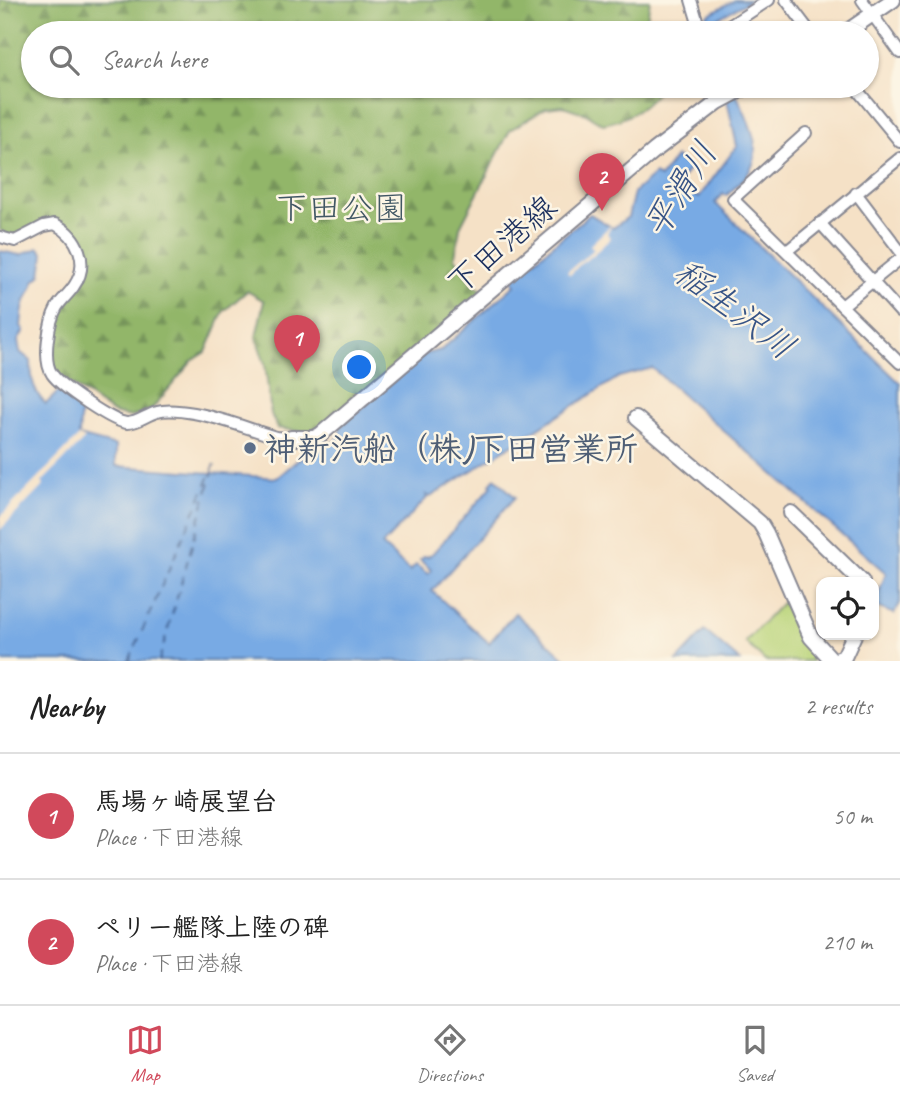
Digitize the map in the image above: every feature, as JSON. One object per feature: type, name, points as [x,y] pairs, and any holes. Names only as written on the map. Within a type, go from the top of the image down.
[{"type":"main road","points":[[863,21],[893,0]]},
{"type":"main road","name":"下田港線","points":[[290,438],[314,438],[320,435],[644,159],[724,98]]},
{"type":"main road","points":[[636,418],[760,523],[811,637],[839,660],[851,640]]},
{"type":"main road","points":[[791,513],[857,577]]},
{"type":"street","points":[[691,0],[706,21]]},
{"type":"street","points":[[738,21],[769,0]]},
{"type":"street","points":[[786,0],[802,21]]},
{"type":"street","points":[[862,0],[876,21]]},
{"type":"street","points":[[879,24],[900,53]]},
{"type":"street","points":[[865,98],[900,142]]},
{"type":"street","points":[[806,133],[733,199],[842,306],[897,355]]},
{"type":"street","points":[[786,251],[900,158]]},
{"type":"street","points":[[856,192],[900,251]]},
{"type":"street","points":[[0,237],[15,241],[55,223],[79,249],[82,260],[79,277],[54,313],[47,347],[48,367],[59,382],[119,422],[134,422],[155,412],[192,413],[276,437],[290,438]]},
{"type":"street","points":[[820,223],[900,312]]},
{"type":"street","points":[[842,306],[900,259]]},
{"type":"green space","name":"下田公園","points":[[0,0],[650,0],[647,21],[21,21],[21,98],[652,98],[636,111],[612,122],[603,124],[584,113],[563,106],[546,108],[510,130],[460,227],[455,257],[470,281],[483,291],[316,434],[277,428],[271,414],[265,364],[256,337],[264,301],[247,291],[223,312],[206,352],[192,361],[152,409],[131,417],[113,413],[58,375],[51,360],[62,312],[85,277],[86,258],[83,244],[69,228],[55,221],[11,237],[0,230]]},
{"type":"green space","points":[[783,602],[801,642],[811,652],[811,661],[765,661],[745,642]]},
{"type":"water","points":[[735,0],[751,0],[715,21],[708,21],[707,15]]},
{"type":"water","name":"稲生沢川","points":[[727,98],[738,98],[752,131],[755,154],[746,176],[715,203],[900,383],[900,601],[894,614],[879,608],[879,592],[886,573],[652,368],[619,377],[430,497],[426,495],[427,498],[382,545],[410,571],[416,565],[428,574],[431,570],[420,560],[433,553],[492,486],[490,484],[495,478],[515,497],[432,591],[489,643],[515,613],[568,661],[0,661],[0,251],[20,255],[39,248],[44,254],[41,275],[34,281],[23,307],[21,326],[24,330],[18,341],[20,352],[31,361],[34,384],[38,395],[46,404],[59,391],[81,407],[79,436],[116,446],[116,466],[277,478],[300,458],[307,458],[320,446],[334,442],[339,436],[341,426],[425,354],[441,350],[515,285],[512,279],[590,214],[613,228],[628,217],[634,192],[655,174],[660,178],[676,157],[690,167],[674,189],[685,198],[688,194],[699,197],[737,146]]},
{"type":"water","points":[[705,631],[740,661],[677,661]]},
{"type":"pier","points":[[610,226],[607,233],[611,238],[570,275],[567,272],[594,249],[590,245]]},
{"type":"pier","points":[[79,436],[85,439],[0,530],[0,517]]},
{"type":"ferry route","points":[[129,661],[215,464]]},
{"type":"ferry route","points":[[159,661],[213,471]]},
{"type":"place","name":"ペリー艦隊上陸の碑","points":[[602,211]]},
{"type":"place","name":"馬場ヶ崎展望台","points":[[297,373]]},
{"type":"place","name":"神新汽船（株)下田営業所","points":[[250,448]]},
{"type":"water label","name":"平滑川","points":[[680,189]]}]
